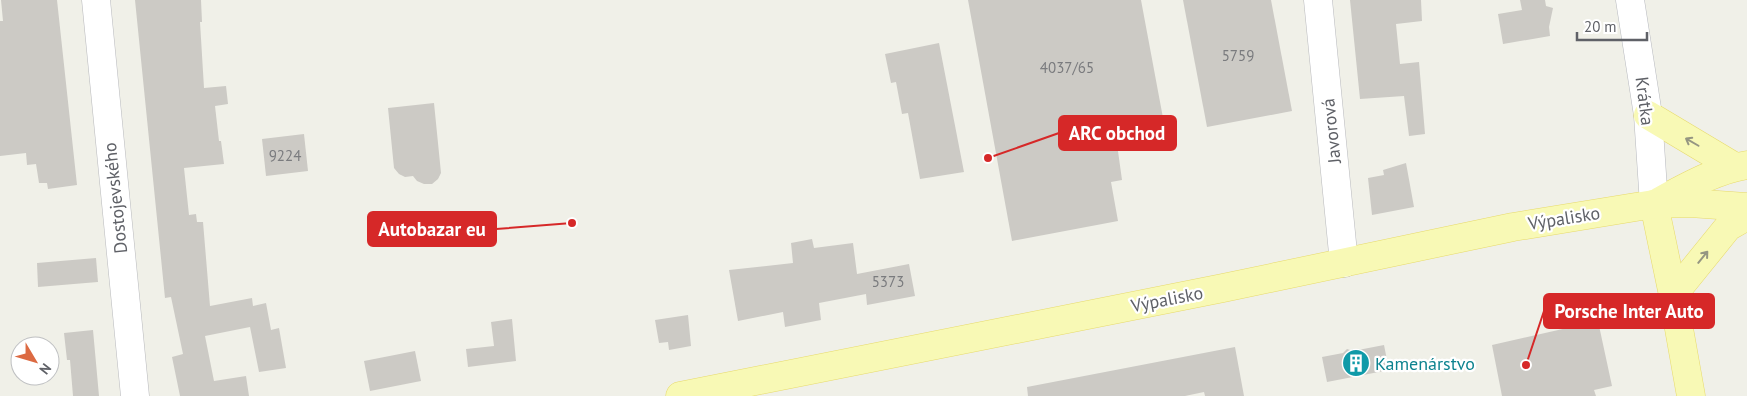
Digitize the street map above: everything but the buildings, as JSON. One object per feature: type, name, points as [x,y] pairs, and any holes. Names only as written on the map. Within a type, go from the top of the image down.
[{"type":"main road","points":[[1648,115],[1741,166]]},
{"type":"main road","name":"Výpalisko","points":[[1654,204],[1686,187],[1741,166]]},
{"type":"main road","name":"Výpalisko","points":[[680,396],[1344,263],[1513,227],[1654,204],[1690,203],[1747,207]]},
{"type":"main road","points":[[1654,204],[1691,396]]},
{"type":"main road","points":[[1673,295],[1728,227],[1747,216]]},
{"type":"street","name":"Dostojevského","points":[[96,0],[135,396]]},
{"type":"street","name":"Javorová","points":[[1318,0],[1344,263]]},
{"type":"street","name":"Krátka","points":[[1630,0],[1648,115],[1654,204]]},
{"type":"place","name":"ARC obchod","points":[[988,158]]},
{"type":"place","name":"Autobazar eu","points":[[572,223]]},
{"type":"place","name":"Kamenárstvo","points":[[1356,363]]},
{"type":"place","name":"Porsche Inter Auto","points":[[1526,365]]}]
